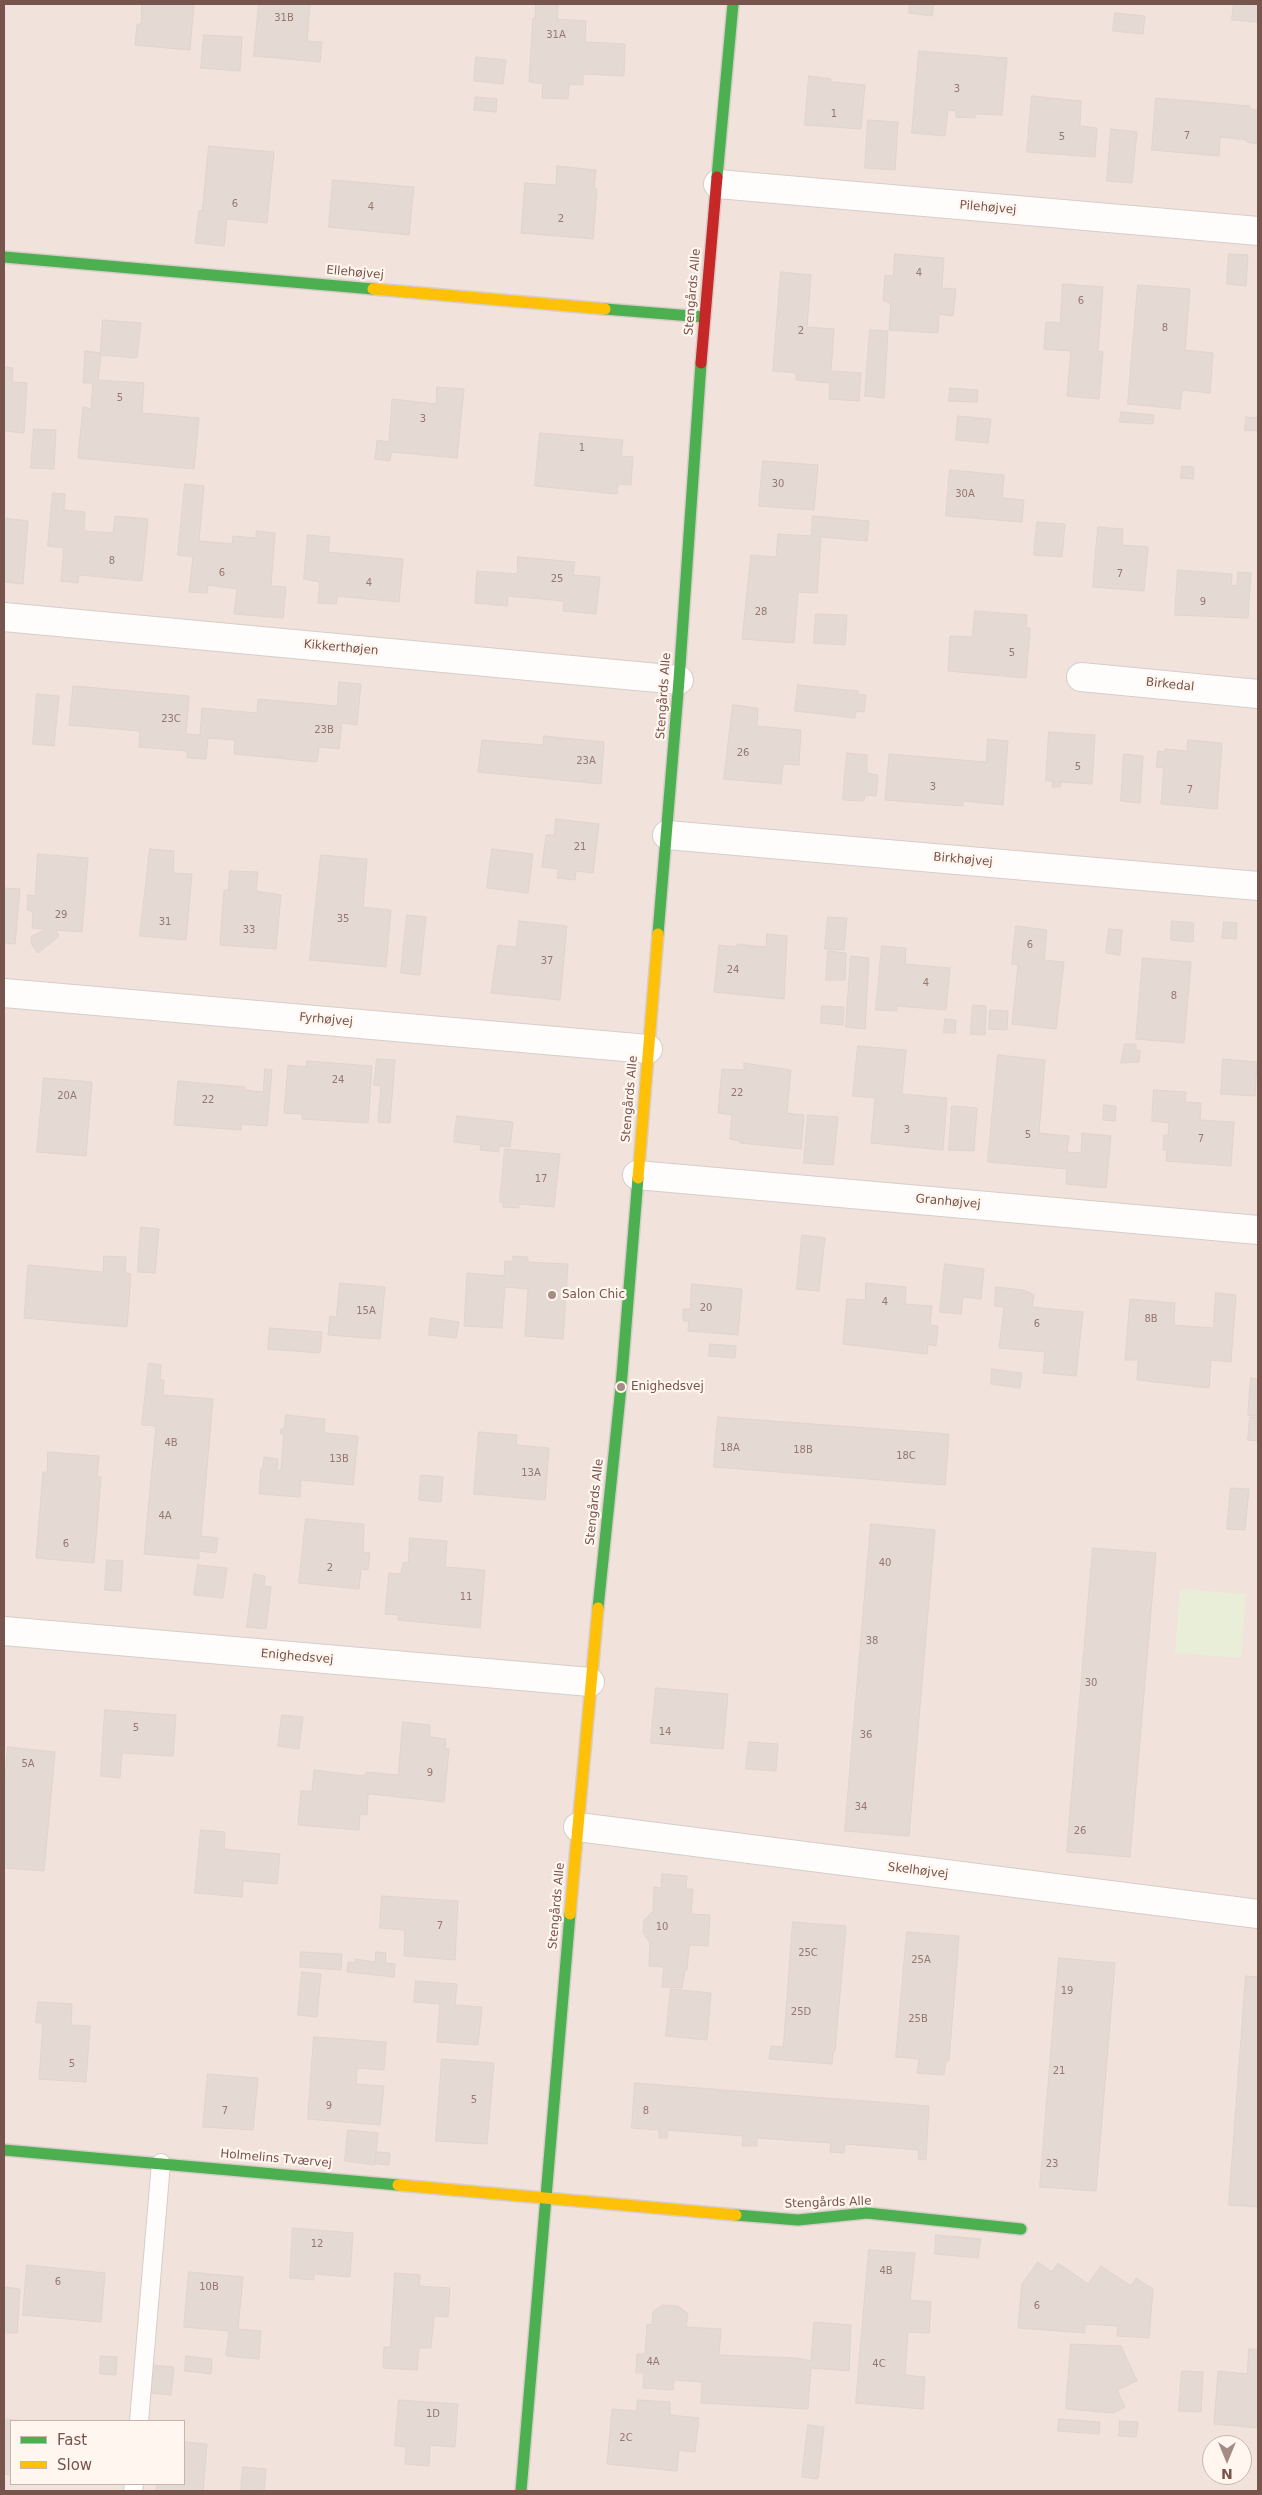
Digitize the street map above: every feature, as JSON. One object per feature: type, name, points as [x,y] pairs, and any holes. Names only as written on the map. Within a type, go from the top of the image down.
[{"type":"street","name":"Stengårds Alle","points":[[521,2491],[590,1682],[621,1387],[679,680],[704,317],[718,184],[733,4]]},
{"type":"street","name":"Pilehøjvej","points":[[718,184],[1258,231]]},
{"type":"street","name":"Ellehøjvej","points":[[4,257],[704,317]]},
{"type":"street","name":"Kikkerthøjen","points":[[4,616],[679,680]]},
{"type":"street","name":"Birkedal","points":[[1081,677],[1258,694]]},
{"type":"street","name":"Birkhøjvej","points":[[667,834],[1258,886]]},
{"type":"street","name":"Fyrhøjvej","points":[[4,992],[648,1049]]},
{"type":"street","name":"Granhøjvej","points":[[637,1175],[1258,1230]]},
{"type":"street","name":"Enighedsvej","points":[[4,1631],[590,1682]]},
{"type":"street","name":"Skelhøjvej","points":[[578,1827],[1258,1914]]},
{"type":"street","name":"Holmelins Tværvej","points":[[4,2150],[546,2196]]},
{"type":"street","name":"Stengårds Alle","points":[[546,2196],[798,2220],[867,2214],[1020,2229]]},
{"type":"lane","points":[[139,2420],[161,2163]]},
{"type":"shaded area","points":[[4,4],[1258,4],[1258,2491],[4,2491]]},
{"type":"green space","points":[[1180,1589],[1246,1594],[1241,1658],[1175,1653]]},
{"type":"building","points":[[142,4],[194,4],[190,50],[135,45],[137,24],[141,24]]},
{"type":"building","points":[[259,4],[310,4],[307,41],[322,42],[320,62],[254,56]]},
{"type":"building","points":[[536,4],[558,5],[557,19],[586,21],[585,42],[625,44],[624,76],[583,74],[583,85],[569,84],[568,99],[542,98],[543,84],[529,82],[533,18],[535,18]]},
{"type":"building","points":[[910,4],[934,4],[932,16],[909,13]]},
{"type":"building","points":[[1234,4],[1258,5],[1258,22],[1232,20]]},
{"type":"building","points":[[1115,13],[1145,16],[1143,34],[1113,31]]},
{"type":"building","points":[[204,35],[242,37],[240,71],[201,68]]},
{"type":"building","points":[[919,51],[1007,58],[1002,115],[976,114],[975,118],[956,117],[956,111],[948,110],[945,136],[912,133]]},
{"type":"building","points":[[476,57],[506,60],[503,84],[474,81]]},
{"type":"building","points":[[809,76],[831,79],[831,82],[865,85],[861,129],[805,125]]},
{"type":"building","points":[[1032,96],[1081,101],[1080,126],[1097,128],[1095,157],[1027,152]]},
{"type":"building","points":[[476,97],[497,99],[496,112],[474,110]]},
{"type":"building","points":[[1156,98],[1250,106],[1250,109],[1258,110],[1258,144],[1247,142],[1247,140],[1220,137],[1219,156],[1152,150]]},
{"type":"building","points":[[868,120],[898,122],[895,170],[865,168]]},
{"type":"building","points":[[1111,129],[1137,132],[1132,183],[1107,181]]},
{"type":"building","points":[[209,146],[274,152],[267,223],[227,219],[224,246],[195,243],[199,210],[202,211]]},
{"type":"building","points":[[557,166],[596,170],[594,189],[597,189],[593,239],[521,233],[525,183],[556,185]]},
{"type":"building","points":[[333,180],[414,187],[409,235],[329,227]]},
{"type":"building","points":[[895,254],[944,258],[942,288],[956,289],[953,316],[939,314],[938,333],[889,330],[891,303],[883,301],[885,275],[893,276]]},
{"type":"building","points":[[1229,254],[1248,255],[1246,286],[1227,284]]},
{"type":"building","points":[[781,272],[811,275],[807,327],[834,329],[831,371],[861,373],[859,401],[829,399],[830,383],[796,380],[796,373],[773,371]]},
{"type":"building","points":[[1063,284],[1103,287],[1098,351],[1103,352],[1099,399],[1067,396],[1071,351],[1044,349],[1046,322],[1060,323]]},
{"type":"building","points":[[1138,285],[1190,289],[1185,350],[1213,353],[1210,393],[1182,390],[1180,409],[1128,404]]},
{"type":"building","points":[[103,320],[141,323],[137,358],[101,355],[98,380],[144,383],[142,413],[199,418],[194,469],[78,458],[83,407],[91,409],[93,383],[83,383],[85,351],[100,353]]},
{"type":"building","points":[[870,330],[888,331],[884,398],[865,396]]},
{"type":"building","points":[[4,367],[13,368],[12,382],[27,383],[24,433],[4,431]]},
{"type":"building","points":[[437,387],[464,389],[457,458],[391,452],[390,461],[375,459],[377,440],[389,442],[392,399],[436,404]]},
{"type":"building","points":[[950,388],[978,390],[977,402],[949,401]]},
{"type":"building","points":[[1121,412],[1154,415],[1153,424],[1120,422]]},
{"type":"building","points":[[958,416],[991,419],[988,443],[956,440]]},
{"type":"building","points":[[1246,417],[1258,418],[1258,431],[1245,430]]},
{"type":"building","points":[[34,429],[56,430],[54,469],[31,468]]},
{"type":"building","points":[[540,433],[623,440],[621,456],[633,457],[631,485],[618,484],[617,494],[535,486]]},
{"type":"building","points":[[763,461],[818,465],[814,510],[759,506]]},
{"type":"building","points":[[1182,466],[1194,467],[1193,479],[1181,478]]},
{"type":"building","points":[[950,470],[1004,475],[1002,498],[1024,500],[1022,522],[946,516]]},
{"type":"building","points":[[185,484],[204,486],[199,541],[232,544],[233,536],[256,538],[256,531],[275,533],[271,586],[286,587],[283,618],[234,614],[237,589],[208,585],[207,593],[189,592],[193,557],[178,555]]},
{"type":"building","points":[[53,493],[65,494],[64,510],[85,512],[84,531],[113,533],[115,516],[148,519],[142,581],[79,575],[78,583],[61,581],[64,548],[48,546]]},
{"type":"building","points":[[813,516],[869,521],[867,541],[821,537],[817,593],[798,592],[794,643],[742,639],[751,555],[776,557],[778,534],[811,536]]},
{"type":"building","points":[[4,518],[28,521],[23,584],[4,582]]},
{"type":"building","points":[[1037,522],[1065,524],[1062,557],[1034,555]]},
{"type":"building","points":[[1098,527],[1123,529],[1122,545],[1148,547],[1144,591],[1093,587]]},
{"type":"building","points":[[308,535],[330,537],[328,552],[403,559],[399,602],[337,596],[336,604],[318,603],[320,582],[304,579]]},
{"type":"building","points":[[518,557],[575,562],[573,575],[600,577],[596,614],[563,611],[564,601],[508,596],[507,606],[475,603],[477,571],[517,574]]},
{"type":"building","points":[[1178,570],[1232,574],[1231,585],[1237,586],[1238,572],[1251,573],[1248,618],[1175,615]]},
{"type":"building","points":[[975,611],[1027,615],[1026,628],[1030,628],[1026,678],[948,671],[950,636],[972,637]]},
{"type":"building","points":[[816,614],[847,615],[845,645],[814,643]]},
{"type":"building","points":[[339,682],[361,684],[357,725],[342,723],[339,749],[319,747],[317,762],[234,754],[235,740],[208,738],[206,759],[187,758],[187,751],[139,747],[140,731],[69,725],[73,686],[189,696],[186,734],[200,735],[202,708],[257,713],[258,699],[337,706]]},
{"type":"building","points":[[798,685],[858,691],[858,694],[866,695],[864,712],[856,711],[855,718],[795,711]]},
{"type":"building","points":[[37,694],[59,696],[54,746],[33,744]]},
{"type":"building","points":[[733,705],[758,708],[757,726],[801,730],[799,765],[783,764],[781,784],[724,779]]},
{"type":"building","points":[[1049,732],[1095,735],[1092,784],[1061,782],[1061,787],[1052,787],[1053,781],[1046,781]]},
{"type":"building","points":[[544,736],[604,742],[601,784],[478,772],[482,740],[543,745]]},
{"type":"building","points":[[988,739],[1008,741],[1003,805],[963,801],[963,806],[885,800],[889,754],[986,762]]},
{"type":"building","points":[[1188,740],[1222,743],[1217,809],[1161,804],[1164,768],[1156,767],[1158,751],[1165,752],[1165,749],[1187,751]]},
{"type":"building","points":[[847,753],[867,755],[867,773],[878,775],[876,796],[865,795],[864,801],[843,800]]},
{"type":"building","points":[[1124,754],[1143,756],[1140,803],[1121,801]]},
{"type":"building","points":[[556,819],[599,824],[593,873],[576,871],[575,880],[557,878],[558,869],[542,867],[546,835],[554,835]]},
{"type":"building","points":[[150,849],[174,851],[173,873],[192,874],[186,940],[140,936]]},
{"type":"building","points":[[492,849],[533,854],[528,893],[487,888]]},
{"type":"building","points":[[38,854],[88,858],[82,932],[56,930],[59,936],[38,953],[32,945],[31,937],[46,929],[32,928],[33,912],[27,910],[28,895],[35,896]]},
{"type":"building","points":[[321,855],[367,859],[363,907],[391,910],[386,967],[310,960]]},
{"type":"building","points":[[230,871],[258,872],[256,891],[281,895],[276,949],[220,945],[224,890],[228,890]]},
{"type":"building","points":[[4,888],[20,889],[15,944],[4,943]]},
{"type":"building","points":[[407,915],[426,917],[420,975],[401,973]]},
{"type":"building","points":[[828,917],[847,918],[844,950],[825,949]]},
{"type":"building","points":[[519,921],[567,926],[560,1000],[491,993],[498,945],[516,947]]},
{"type":"building","points":[[1172,921],[1194,923],[1193,942],[1171,940]]},
{"type":"building","points":[[1224,922],[1237,923],[1236,939],[1222,938]]},
{"type":"building","points":[[1016,926],[1047,930],[1044,960],[1064,962],[1056,1029],[1012,1024],[1018,965],[1012,964]]},
{"type":"building","points":[[1109,929],[1122,930],[1120,955],[1106,953]]},
{"type":"building","points":[[767,934],[787,936],[784,999],[714,992],[719,945],[737,947],[737,944],[766,947]]},
{"type":"building","points":[[882,946],[906,948],[905,964],[950,968],[946,1010],[897,1006],[897,1011],[876,1010]]},
{"type":"building","points":[[828,951],[846,953],[845,980],[826,980]]},
{"type":"building","points":[[851,956],[869,958],[865,1029],[846,1027]]},
{"type":"building","points":[[1143,958],[1191,962],[1184,1043],[1136,1039]]},
{"type":"building","points":[[973,1005],[986,1006],[985,1035],[971,1034]]},
{"type":"building","points":[[822,1006],[844,1007],[843,1025],[821,1023]]},
{"type":"building","points":[[990,1010],[1008,1011],[1007,1030],[989,1029]]},
{"type":"building","points":[[945,1019],[956,1020],[955,1033],[944,1033]]},
{"type":"building","points":[[1125,1044],[1136,1044],[1136,1050],[1140,1051],[1139,1062],[1121,1063]]},
{"type":"building","points":[[858,1046],[906,1050],[902,1094],[947,1098],[943,1150],[871,1143],[875,1098],[853,1096]]},
{"type":"building","points":[[998,1055],[1045,1060],[1039,1133],[1069,1136],[1067,1152],[1081,1153],[1082,1133],[1111,1136],[1106,1188],[1066,1184],[1067,1169],[988,1162]]},
{"type":"building","points":[[377,1059],[395,1060],[390,1123],[378,1122],[381,1086],[374,1085]]},
{"type":"building","points":[[1223,1059],[1257,1062],[1255,1096],[1221,1094]]},
{"type":"building","points":[[307,1061],[372,1066],[368,1123],[302,1119],[302,1114],[284,1113],[288,1065],[306,1067]]},
{"type":"building","points":[[744,1063],[791,1070],[787,1113],[804,1115],[801,1149],[740,1143],[740,1141],[730,1139],[732,1115],[718,1113],[722,1069],[744,1070]]},
{"type":"building","points":[[265,1069],[272,1070],[267,1126],[241,1124],[241,1130],[174,1125],[178,1081],[245,1087],[244,1090],[263,1092]]},
{"type":"building","points":[[44,1078],[92,1082],[86,1156],[37,1152]]},
{"type":"building","points":[[1154,1090],[1186,1092],[1185,1102],[1201,1103],[1200,1120],[1234,1122],[1231,1166],[1166,1161],[1167,1150],[1163,1150],[1164,1135],[1168,1136],[1169,1123],[1152,1121]]},
{"type":"building","points":[[1104,1105],[1116,1106],[1115,1121],[1103,1120]]},
{"type":"building","points":[[952,1106],[977,1108],[974,1151],[949,1150]]},
{"type":"building","points":[[808,1115],[838,1117],[833,1165],[804,1163]]},
{"type":"building","points":[[457,1116],[513,1122],[510,1147],[499,1146],[499,1152],[480,1150],[481,1145],[454,1142]]},
{"type":"building","points":[[505,1149],[560,1154],[554,1207],[519,1204],[519,1208],[503,1207],[503,1202],[500,1202]]},
{"type":"building","points":[[141,1227],[159,1229],[155,1273],[138,1272]]},
{"type":"building","points":[[802,1235],[825,1238],[819,1291],[797,1289]]},
{"type":"building","points":[[104,1256],[126,1257],[125,1273],[131,1274],[127,1327],[24,1318],[28,1265],[103,1272]]},
{"type":"building","points":[[513,1256],[528,1257],[528,1262],[568,1264],[563,1339],[525,1336],[528,1289],[505,1287],[502,1328],[464,1326],[467,1273],[504,1276],[505,1261],[513,1261]]},
{"type":"building","points":[[945,1264],[984,1269],[981,1299],[963,1297],[961,1314],[940,1312]]},
{"type":"building","points":[[340,1283],[385,1287],[380,1339],[328,1335],[330,1316],[336,1317]]},
{"type":"building","points":[[866,1283],[906,1287],[905,1304],[932,1306],[930,1325],[938,1326],[936,1346],[928,1344],[927,1354],[843,1344],[847,1299],[865,1300]]},
{"type":"building","points":[[692,1284],[742,1289],[738,1335],[688,1331],[689,1321],[683,1321],[683,1309],[690,1309]]},
{"type":"building","points":[[996,1287],[1024,1290],[1034,1295],[1032,1307],[1083,1312],[1076,1376],[1043,1373],[1045,1352],[999,1348],[1004,1307],[995,1306]]},
{"type":"building","points":[[1216,1293],[1236,1295],[1231,1362],[1211,1360],[1209,1388],[1137,1380],[1138,1360],[1125,1360],[1130,1299],[1175,1303],[1174,1325],[1213,1328]]},
{"type":"building","points":[[431,1318],[459,1322],[456,1338],[429,1335]]},
{"type":"building","points":[[270,1328],[322,1332],[320,1353],[268,1349]]},
{"type":"building","points":[[710,1344],[736,1346],[735,1358],[709,1356]]},
{"type":"building","points":[[149,1363],[161,1365],[160,1380],[164,1380],[163,1395],[213,1399],[201,1536],[218,1538],[216,1553],[199,1551],[199,1559],[144,1554],[156,1426],[142,1425]]},
{"type":"building","points":[[992,1369],[1022,1373],[1020,1388],[991,1384]]},
{"type":"building","points":[[1251,1378],[1258,1379],[1258,1416],[1248,1415]]},
{"type":"building","points":[[286,1415],[325,1419],[324,1433],[358,1436],[353,1485],[301,1480],[300,1497],[259,1494],[264,1457],[278,1459],[277,1470],[281,1470],[284,1434],[280,1434],[281,1429],[284,1429]]},
{"type":"building","points":[[718,1417],[949,1434],[945,1485],[714,1467]]},
{"type":"building","points":[[1250,1417],[1258,1417],[1258,1441],[1248,1440]]},
{"type":"building","points":[[479,1432],[517,1435],[516,1445],[549,1448],[545,1500],[474,1494]]},
{"type":"building","points":[[48,1452],[99,1456],[97,1477],[101,1477],[94,1563],[36,1558],[43,1472],[47,1472]]},
{"type":"building","points":[[421,1475],[443,1477],[441,1502],[419,1500]]},
{"type":"building","points":[[1231,1488],[1249,1489],[1245,1530],[1227,1529]]},
{"type":"building","points":[[306,1519],[364,1524],[363,1552],[370,1553],[368,1570],[361,1569],[359,1589],[299,1583]]},
{"type":"building","points":[[871,1524],[935,1530],[909,1836],[845,1831]]},
{"type":"building","points":[[410,1538],[447,1541],[445,1567],[485,1570],[480,1628],[398,1620],[398,1615],[385,1614],[389,1573],[401,1574],[403,1562],[408,1563]]},
{"type":"building","points":[[1093,1548],[1156,1553],[1130,1857],[1067,1852]]},
{"type":"building","points":[[107,1560],[123,1561],[121,1591],[105,1590]]},
{"type":"building","points":[[198,1565],[227,1568],[223,1598],[194,1595]]},
{"type":"building","points":[[254,1574],[265,1576],[264,1586],[271,1587],[266,1629],[247,1627]]},
{"type":"building","points":[[656,1688],[728,1694],[723,1749],[651,1743]]},
{"type":"building","points":[[105,1710],[176,1715],[173,1756],[122,1753],[120,1778],[101,1776]]},
{"type":"building","points":[[282,1715],[303,1717],[299,1749],[278,1746]]},
{"type":"building","points":[[403,1722],[430,1725],[430,1737],[446,1739],[445,1748],[449,1749],[444,1802],[371,1794],[368,1795],[367,1815],[360,1814],[359,1830],[298,1825],[301,1791],[312,1791],[314,1770],[363,1776],[367,1772],[398,1775]]},
{"type":"building","points":[[749,1742],[778,1744],[776,1771],[746,1769]]},
{"type":"building","points":[[8,1747],[55,1752],[44,1871],[4,1868],[4,1790]]},
{"type":"building","points":[[201,1830],[225,1832],[224,1849],[280,1854],[277,1884],[243,1881],[242,1897],[195,1893]]},
{"type":"building","points":[[662,1874],[687,1876],[686,1889],[693,1889],[691,1914],[710,1915],[708,1946],[691,1945],[689,1947],[687,1970],[685,1970],[682,1988],[662,1987],[664,1967],[649,1966],[650,1943],[643,1933],[644,1920],[653,1911],[654,1887],[661,1888]]},
{"type":"building","points":[[382,1896],[458,1901],[455,1960],[404,1956],[405,1930],[380,1928]]},
{"type":"building","points":[[793,1922],[846,1926],[835,2051],[833,2051],[832,2064],[769,2059],[771,2046],[783,2047]]},
{"type":"building","points":[[907,1932],[959,1936],[949,2061],[946,2061],[944,2075],[917,2073],[919,2059],[896,2057]]},
{"type":"building","points":[[301,1952],[342,1954],[341,1970],[300,1967]]},
{"type":"building","points":[[376,1952],[386,1953],[385,1963],[395,1964],[394,1977],[347,1972],[348,1962],[355,1963],[355,1959],[375,1962]]},
{"type":"building","points":[[1059,1958],[1115,1963],[1096,2191],[1040,2187]]},
{"type":"building","points":[[302,1972],[321,1974],[317,2017],[298,2015]]},
{"type":"building","points":[[1246,1976],[1258,1977],[1258,2207],[1229,2205]]},
{"type":"building","points":[[416,1981],[457,1984],[455,2005],[482,2007],[478,2045],[437,2042],[440,2004],[414,2002]]},
{"type":"building","points":[[671,1989],[711,1993],[707,2040],[666,2036]]},
{"type":"building","points":[[38,2002],[72,2004],[71,2025],[90,2026],[86,2082],[39,2079],[43,2023],[36,2023]]},
{"type":"building","points":[[314,2037],[386,2042],[384,2070],[357,2068],[356,2084],[384,2086],[380,2125],[308,2119]]},
{"type":"building","points":[[442,2059],[494,2063],[487,2144],[436,2141]]},
{"type":"building","points":[[208,2074],[258,2078],[253,2130],[203,2127]]},
{"type":"building","points":[[635,2083],[929,2106],[926,2160],[918,2159],[919,2150],[845,2144],[844,2153],[830,2152],[831,2143],[757,2138],[757,2146],[742,2146],[743,2136],[668,2130],[667,2138],[659,2138],[659,2130],[632,2128]]},
{"type":"building","points":[[348,2130],[378,2133],[375,2165],[345,2161]]},
{"type":"building","points":[[378,2152],[390,2153],[389,2165],[377,2164]]},
{"type":"building","points":[[293,2228],[353,2233],[350,2277],[314,2274],[314,2280],[290,2278]]},
{"type":"building","points":[[936,2235],[981,2239],[978,2258],[935,2254]]},
{"type":"building","points":[[869,2250],[915,2253],[910,2300],[931,2302],[929,2333],[908,2332],[905,2375],[925,2377],[923,2409],[856,2403]]},
{"type":"building","points":[[1038,2262],[1052,2272],[1058,2263],[1088,2284],[1101,2266],[1131,2286],[1136,2278],[1153,2289],[1149,2338],[1117,2336],[1118,2326],[1085,2324],[1085,2333],[1018,2328],[1022,2284]]},
{"type":"building","points":[[27,2265],[105,2273],[101,2322],[23,2315]]},
{"type":"building","points":[[189,2272],[243,2277],[238,2329],[261,2331],[259,2359],[226,2356],[229,2331],[184,2327]]},
{"type":"building","points":[[395,2273],[420,2275],[419,2286],[450,2288],[448,2317],[434,2316],[431,2348],[419,2348],[417,2370],[383,2368],[384,2347],[390,2347]]},
{"type":"building","points":[[4,2287],[20,2289],[17,2333],[4,2333]]},
{"type":"building","points":[[663,2305],[678,2306],[688,2314],[686,2327],[721,2329],[719,2355],[797,2358],[811,2361],[814,2322],[851,2325],[849,2371],[811,2368],[808,2409],[701,2403],[702,2382],[674,2380],[673,2390],[643,2388],[644,2373],[636,2373],[637,2354],[645,2354],[647,2324],[652,2325],[653,2312]]},
{"type":"building","points":[[1071,2344],[1121,2346],[1137,2381],[1117,2390],[1125,2407],[1113,2413],[1066,2409]]},
{"type":"building","points":[[1249,2349],[1258,2350],[1258,2428],[1214,2424],[1218,2371],[1247,2374]]},
{"type":"building","points":[[101,2356],[117,2357],[116,2375],[100,2374]]},
{"type":"building","points":[[186,2356],[212,2359],[211,2374],[185,2371]]},
{"type":"building","points":[[153,2365],[174,2367],[171,2395],[150,2393]]},
{"type":"building","points":[[1182,2371],[1203,2372],[1201,2412],[1179,2411]]},
{"type":"building","points":[[399,2400],[458,2404],[455,2447],[430,2445],[429,2466],[405,2464],[406,2447],[395,2446]]},
{"type":"building","points":[[638,2400],[670,2402],[670,2415],[699,2418],[695,2452],[679,2450],[677,2471],[607,2464],[612,2409],[636,2411]]},
{"type":"building","points":[[4,2419],[16,2420],[10,2420],[10,2475],[4,2474]]},
{"type":"building","points":[[1059,2419],[1100,2422],[1099,2434],[1058,2431]]},
{"type":"building","points":[[1120,2421],[1138,2422],[1136,2437],[1119,2436]]},
{"type":"building","points":[[808,2425],[824,2427],[818,2479],[802,2477]]},
{"type":"building","points":[[185,2442],[207,2444],[203,2491],[156,2491],[157,2485],[185,2485]]},
{"type":"building","points":[[243,2467],[266,2469],[264,2491],[241,2491]]},
{"type":"traffic: fast","points":[[717,177],[733,4]]},
{"type":"traffic: fast","points":[[4,257],[373,289]]},
{"type":"traffic: fast","points":[[605,309],[704,317]]},
{"type":"traffic: fast","points":[[658,934],[679,680],[701,363]]},
{"type":"traffic: fast","points":[[598,1608],[621,1387],[638,1178]]},
{"type":"traffic: fast","points":[[521,2491],[570,1914]]},
{"type":"traffic: fast","points":[[4,2150],[398,2185]]},
{"type":"traffic: fast","points":[[736,2215],[798,2220],[867,2213],[1021,2229]]},
{"type":"traffic: slow","points":[[373,289],[605,309]]},
{"type":"traffic: slow","points":[[638,1178],[658,934]]},
{"type":"traffic: slow","points":[[570,1914],[598,1608]]},
{"type":"traffic: slow","points":[[398,2185],[736,2215]]},
{"type":"traffic: jam","points":[[701,363],[717,177]]},
{"type":"place","name":"Salon Chic","points":[[552,1295]]},
{"type":"place","name":"Enighedsvej","points":[[621,1387]]}]
